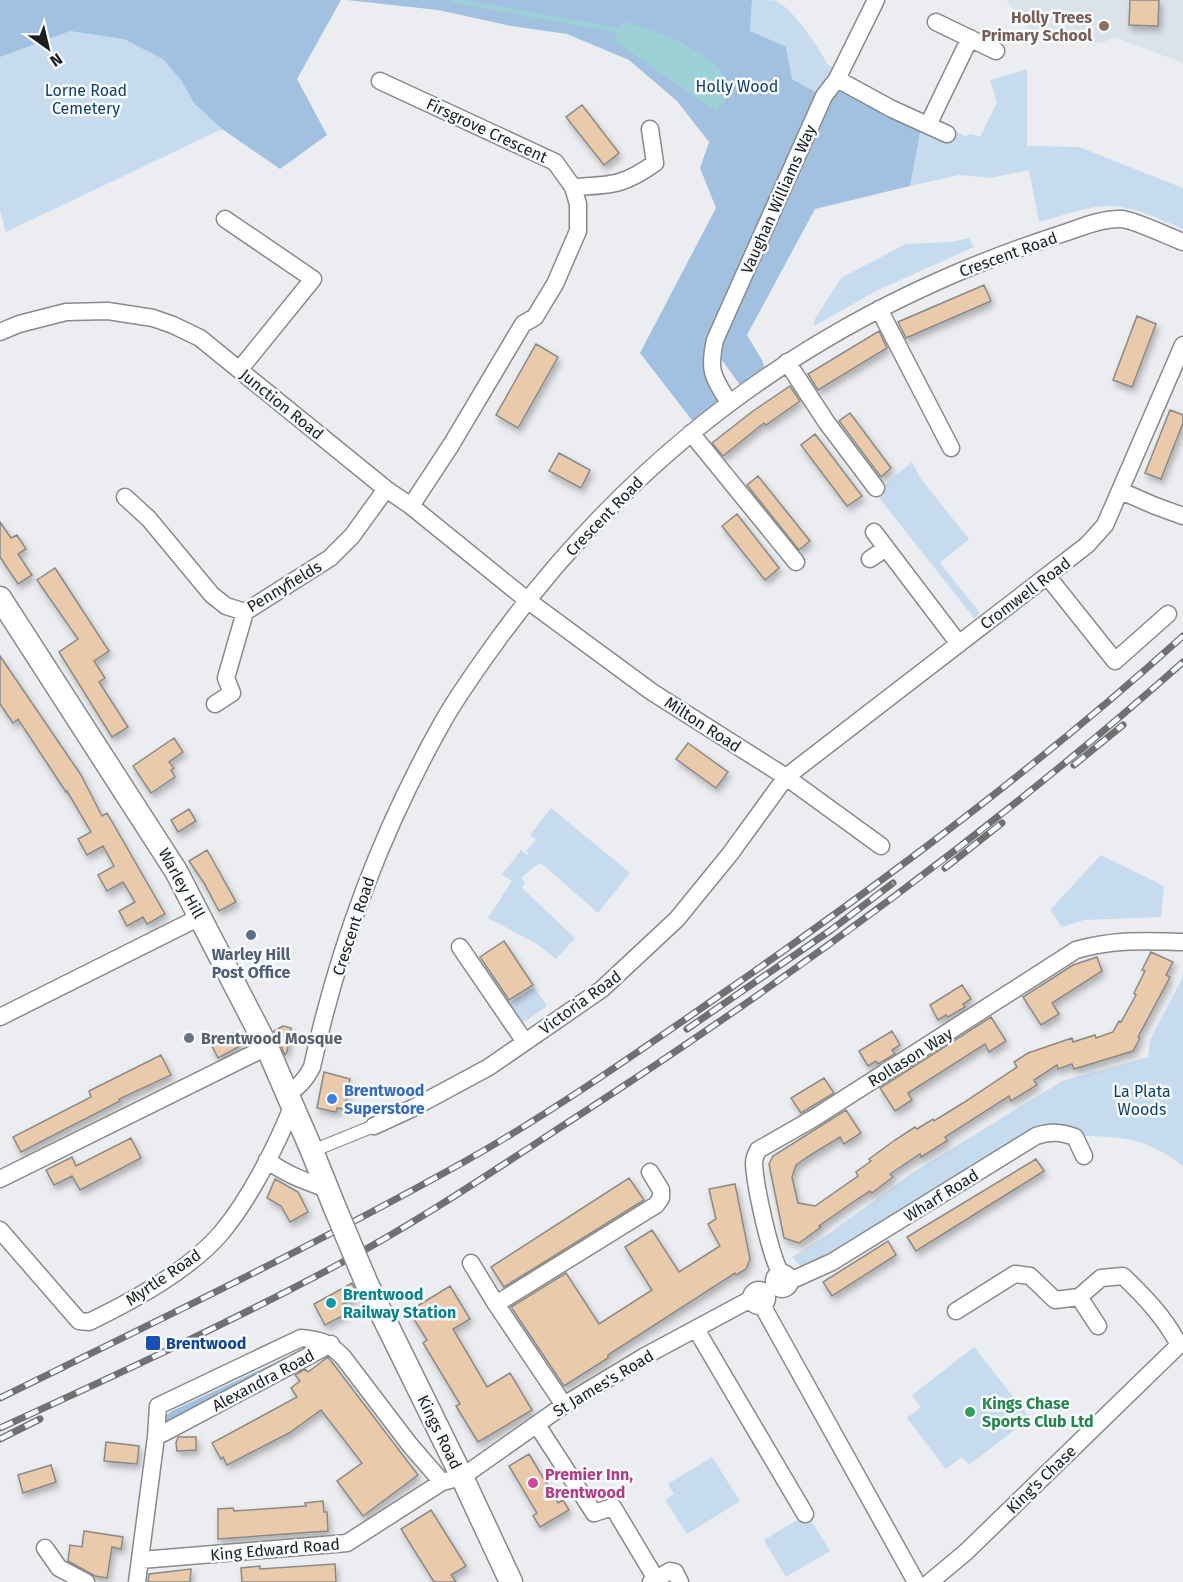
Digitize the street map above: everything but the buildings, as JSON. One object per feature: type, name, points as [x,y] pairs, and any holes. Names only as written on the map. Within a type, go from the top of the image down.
[{"type":"main road","name":"Warley Hill","points":[[0,598],[176,871],[267,1047],[367,1284]]},
{"type":"main road","name":"Kings Road","points":[[367,1284],[452,1479],[511,1582]]},
{"type":"street","name":"Vaughan Williams Way","points":[[729,402],[712,374],[711,358],[715,340],[824,96],[837,79],[876,0]]},
{"type":"street","points":[[936,22],[996,51]]},
{"type":"street","points":[[928,125],[970,38]]},
{"type":"street","points":[[837,79],[892,109],[947,134]]},
{"type":"street","name":"Firsgrove Crescent","points":[[380,81],[547,157],[560,167],[573,186],[578,204],[578,231],[555,284],[535,317],[523,324],[451,445],[411,506]]},
{"type":"street","points":[[573,186],[610,185],[635,177],[655,164],[650,129]]},
{"type":"street","points":[[225,219],[313,279],[240,369]]},
{"type":"street","name":"Crescent Road","points":[[289,1100],[312,1067],[346,940],[368,880],[408,785],[467,682],[527,600],[599,517],[691,433],[729,402],[787,362],[879,309],[984,260],[1094,223],[1123,219],[1183,242]]},
{"type":"street","points":[[879,309],[951,448]]},
{"type":"street","name":"Junction Road","points":[[0,332],[19,324],[66,312],[108,311],[153,318],[200,338],[527,600]]},
{"type":"street","name":"Cromwell Road","points":[[786,777],[1087,545],[1105,525],[1183,345]]},
{"type":"street","points":[[787,362],[827,423],[876,488]]},
{"type":"street","points":[[691,433],[796,562]]},
{"type":"street","name":"Pennyfields","points":[[125,497],[149,519],[212,595],[226,606],[245,612],[330,558],[352,536],[386,489]]},
{"type":"street","points":[[1121,491],[1153,506],[1183,516]]},
{"type":"street","points":[[874,532],[959,644]]},
{"type":"street","points":[[870,559],[886,548]]},
{"type":"street","points":[[1048,577],[1115,662],[1168,615]]},
{"type":"street","name":"Milton Road","points":[[527,600],[652,692],[786,777],[881,846]]},
{"type":"street","points":[[215,704],[232,693],[226,678],[245,612]]},
{"type":"street","name":"Victoria Road","points":[[312,1150],[374,1126],[465,1080],[525,1042],[602,988],[677,919],[730,854],[786,777]]},
{"type":"street","points":[[0,1017],[200,917]]},
{"type":"street","name":"Rollason Way","points":[[916,1582],[771,1289],[774,1258],[754,1161],[758,1150],[814,1118],[1076,950],[1099,943],[1125,940],[1183,942]]},
{"type":"street","points":[[460,947],[525,1042]]},
{"type":"street","points":[[0,1179],[267,1047]]},
{"type":"street","name":"Myrtle Road","points":[[0,1230],[80,1321],[89,1322],[152,1287],[195,1258],[222,1232],[246,1197],[282,1131],[289,1100]]},
{"type":"street","name":"Wharf Road","points":[[771,1289],[832,1262],[1036,1136],[1046,1132],[1059,1132],[1075,1137],[1084,1156]]},
{"type":"street","points":[[267,1160],[278,1169],[331,1198]]},
{"type":"street","points":[[496,1304],[656,1205],[661,1198],[661,1190],[650,1172]]},
{"type":"street","points":[[471,1263],[564,1405]]},
{"type":"street","points":[[956,1311],[1015,1274],[1030,1275],[1055,1300],[1079,1297],[1098,1326]]},
{"type":"street","name":"King's Chase","points":[[930,1582],[975,1544],[1179,1345],[1164,1320],[1123,1276],[1101,1278],[1079,1297]]},
{"type":"street","name":"St James's Road","points":[[452,1479],[537,1425],[564,1405],[645,1356],[771,1289]]},
{"type":"street","points":[[696,1329],[805,1514]]},
{"type":"street","name":"Alexandra Road","points":[[156,1437],[158,1406],[301,1338],[317,1339],[331,1344]]},
{"type":"street","points":[[331,1344],[365,1383],[410,1445],[452,1479]]},
{"type":"street","name":"Alexandra Road","points":[[156,1437],[331,1344]]},
{"type":"street","points":[[537,1425],[594,1513],[613,1507],[653,1580],[670,1571],[675,1572],[680,1582]]},
{"type":"street","points":[[137,1582],[156,1437]]},
{"type":"street","name":"King Edward Road","points":[[141,1560],[347,1543],[452,1479]]},
{"type":"street","points":[[45,1548],[59,1568],[86,1582]]},
{"type":"shaded area","name":"Holly Trees Primary School","points":[[1006,0],[1183,0],[1183,63],[1114,37],[1100,44],[1070,36],[1034,37]]},
{"type":"shaded area","points":[[625,22],[672,38],[704,56],[716,66],[731,86],[726,100],[716,111],[616,42],[617,30]]},
{"type":"green space","points":[[0,0],[341,0],[297,79],[327,135],[280,169],[222,129],[194,103],[181,80],[163,59],[124,39],[70,31],[0,57]]},
{"type":"green space","name":"Holly Wood","points":[[347,0],[752,0],[750,31],[786,47],[792,79],[823,96],[837,79],[923,118],[910,186],[815,209],[747,335],[762,360],[768,376],[745,392],[714,349],[729,403],[698,428],[640,353],[716,208],[700,168],[709,142],[677,101],[629,60],[567,34],[511,26],[438,10]]},
{"type":"green space","points":[[752,0],[776,1],[782,5],[805,29],[827,64],[841,71],[824,96],[792,79],[750,31]]},
{"type":"green space","name":"Lorne Road Cemetery","points":[[128,3],[181,62],[222,129],[6,232],[0,211],[0,30]]},
{"type":"green space","points":[[1027,69],[1027,146],[1079,147],[1183,188],[1183,229],[1139,211],[1112,206],[1084,209],[1039,222],[1029,170],[991,178],[959,175],[910,186],[923,118],[965,136],[971,134],[980,137],[997,102],[990,80]]},
{"type":"green space","points":[[969,238],[974,247],[878,290],[814,326],[815,319],[841,278],[906,244],[951,242]]},
{"type":"green space","points":[[912,462],[921,479],[969,539],[940,563],[980,613],[974,618],[877,495],[882,487]]},
{"type":"green space","points":[[551,808],[630,873],[598,913],[541,863],[521,878],[525,883],[522,888],[575,938],[556,959],[537,944],[488,918],[512,881],[502,875],[521,850],[527,855],[529,853],[526,851],[536,840],[530,835]]},
{"type":"green space","points":[[1101,855],[1164,886],[1161,917],[1084,920],[1062,927],[1050,910]]},
{"type":"green space","name":"La Plata Woods","points":[[1183,970],[1183,1167],[1162,1152],[1136,1141],[1059,1132],[807,1273],[792,1257],[830,1233],[912,1173],[1062,1081],[1148,1057],[1150,1040],[1182,979]]},
{"type":"green space","points":[[534,987],[547,1006],[520,1025],[506,1005]]},
{"type":"green space","points":[[310,1346],[314,1347],[163,1427],[165,1416],[172,1411]]},
{"type":"green space","name":"Kings Chase Sports Club Ltd","points":[[974,1347],[1030,1418],[969,1465],[962,1457],[946,1469],[907,1418],[921,1407],[912,1395]]},
{"type":"green space","points":[[712,1457],[740,1501],[687,1534],[665,1500],[674,1494],[668,1484]]},
{"type":"green space","points":[[807,1514],[830,1551],[786,1577],[764,1540]]},
{"type":"waterway","points":[[452,0],[617,30]]},
{"type":"railway","points":[[0,1398],[348,1224],[462,1163],[564,1101],[729,989],[962,820],[1074,730],[1183,636]]},
{"type":"railway","points":[[0,1428],[171,1349],[298,1286],[402,1228],[495,1170],[665,1059],[893,897],[1041,783],[1183,662]]},
{"type":"railway","points":[[1074,765],[1123,725]]},
{"type":"railway","points":[[945,868],[1002,823]]},
{"type":"railway","points":[[687,1029],[831,930],[893,883]]},
{"type":"railway","points":[[0,1439],[40,1419]]},
{"type":"place","name":"Holly Trees Primary School","points":[[1104,26]]},
{"type":"place","name":"Warley Hill Post Office","points":[[251,935]]},
{"type":"place","name":"Brentwood Mosque","points":[[189,1038]]},
{"type":"place","name":"Brentwood Superstore","points":[[332,1099]]},
{"type":"place","name":"Brentwood Railway Station","points":[[331,1303]]},
{"type":"place","name":"Brentwood","points":[[153,1343]]},
{"type":"place","name":"Kings Chase Sports Club Ltd","points":[[970,1412]]},
{"type":"place","name":"Premier Inn, Brentwood","points":[[533,1483]]}]
